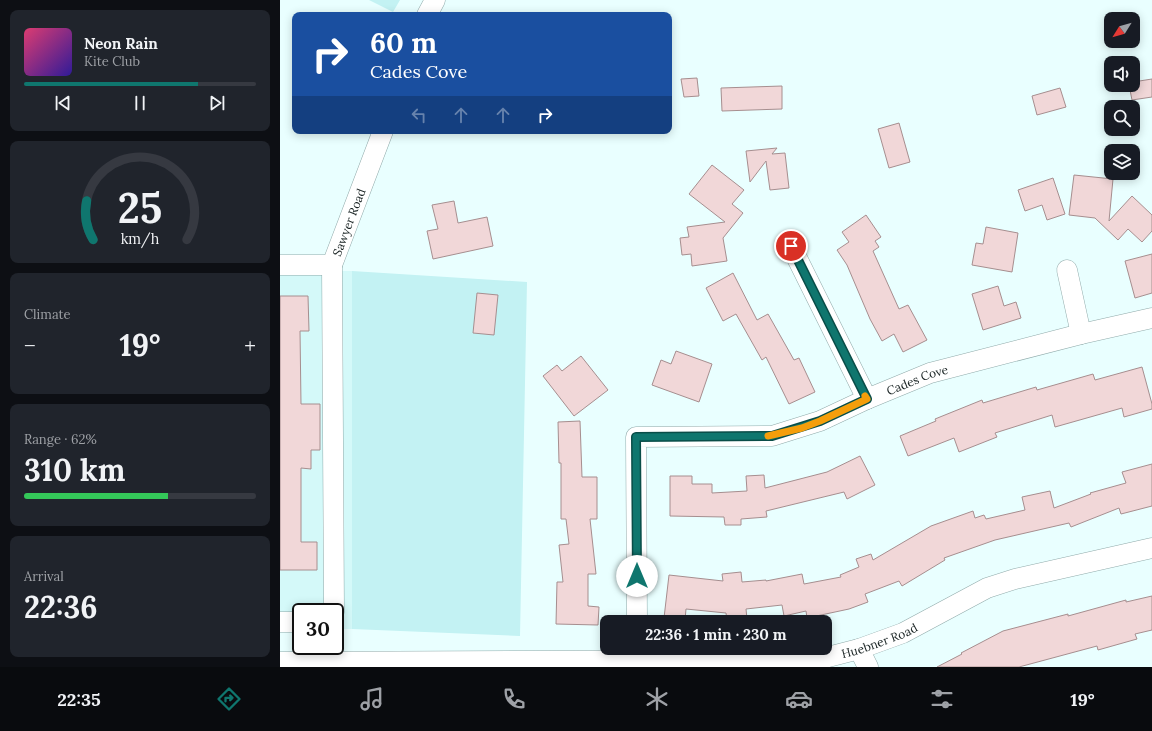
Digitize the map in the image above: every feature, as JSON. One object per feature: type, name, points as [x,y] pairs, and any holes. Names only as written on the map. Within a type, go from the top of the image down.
[{"type":"street","points":[[429,12],[435,0]]},
{"type":"street","name":"Sawyer Road","points":[[280,265],[332,265],[382,134]]},
{"type":"street","points":[[791,246],[867,399]]},
{"type":"street","points":[[332,265],[334,603]]},
{"type":"street","points":[[1067,270],[1082,334]]},
{"type":"street","name":"Cades Cove","points":[[637,615],[636,437],[772,436],[820,421],[867,399],[930,373],[1082,334],[1152,318]]},
{"type":"street","name":"Huebner Road","points":[[342,655],[409,664],[638,658],[798,660],[828,657],[859,649],[904,633],[987,588],[1015,579],[1152,548]]},
{"type":"street","points":[[280,622],[292,622]]},
{"type":"street","points":[[859,649],[868,667]]},
{"type":"street","name":"Huebner Road","points":[[280,662],[327,655]]},
{"type":"shaded area","points":[[369,0],[400,0],[393,12]]},
{"type":"shaded area","points":[[280,271],[352,271],[352,629],[344,629],[344,603],[292,603],[292,619],[280,629]]},
{"type":"shaded area","points":[[352,271],[527,282],[520,636],[352,629]]},
{"type":"building","points":[[697,78],[699,96],[684,97],[681,79]]},
{"type":"building","points":[[1152,79],[1152,97],[1132,100],[1130,92],[1140,92],[1140,81]]},
{"type":"building","points":[[782,86],[782,109],[722,111],[721,88]]},
{"type":"building","points":[[1060,88],[1066,107],[1037,115],[1032,96]]},
{"type":"building","points":[[899,123],[910,162],[889,168],[878,129]]},
{"type":"building","points":[[777,148],[772,154],[785,153],[789,188],[770,190],[766,161],[750,182],[746,151]]},
{"type":"building","points":[[712,165],[744,190],[732,204],[743,213],[723,238],[727,261],[692,266],[691,254],[682,255],[680,238],[689,237],[687,227],[725,222],[689,194]]},
{"type":"building","points":[[1074,175],[1104,178],[1104,180],[1113,180],[1109,221],[1132,196],[1152,215],[1152,231],[1142,242],[1128,229],[1118,240],[1095,218],[1069,215]]},
{"type":"building","points":[[1053,178],[1065,214],[1047,220],[1042,205],[1025,211],[1018,190]]},
{"type":"building","points":[[454,201],[458,223],[487,217],[493,246],[433,259],[427,231],[438,229],[432,205]]},
{"type":"building","points":[[866,215],[881,237],[875,241],[879,247],[873,251],[899,309],[908,305],[927,340],[903,352],[894,334],[882,341],[870,319],[847,265],[837,250],[849,242],[842,232]]},
{"type":"building","points":[[986,227],[1018,233],[1012,272],[972,265],[976,243],[983,244]]},
{"type":"building","points":[[1152,254],[1152,293],[1135,298],[1125,261]]},
{"type":"building","points":[[733,273],[757,320],[768,314],[794,360],[799,358],[815,392],[789,404],[766,357],[762,360],[736,314],[723,321],[706,288]]},
{"type":"building","points":[[998,286],[1004,306],[1016,302],[1021,318],[983,330],[972,294]]},
{"type":"building","points":[[477,293],[498,295],[494,335],[473,333]]},
{"type":"building","points":[[280,296],[308,296],[309,331],[300,331],[301,404],[320,404],[320,450],[311,450],[311,469],[301,468],[301,542],[317,542],[317,570],[280,570]]},
{"type":"building","points":[[676,351],[712,364],[699,402],[652,385],[661,360],[671,364]]},
{"type":"building","points":[[581,356],[608,390],[574,416],[543,376],[557,365],[562,371]]},
{"type":"building","points":[[1142,367],[1152,409],[1124,417],[1122,408],[1055,427],[1052,415],[995,433],[997,437],[959,452],[954,438],[908,456],[900,436],[936,421],[935,419],[982,400],[983,403],[1036,387],[1037,390],[1093,374],[1095,380]]},
{"type":"building","points":[[580,421],[582,477],[597,477],[597,519],[590,519],[596,574],[588,574],[588,606],[599,607],[598,625],[556,624],[557,582],[563,582],[559,545],[569,544],[566,519],[561,519],[561,463],[559,463],[558,422]]},
{"type":"building","points":[[860,456],[875,485],[847,499],[844,492],[766,511],[767,517],[741,519],[741,525],[725,525],[724,517],[670,516],[670,476],[692,476],[692,484],[712,484],[712,493],[747,491],[746,476],[764,475],[765,488],[827,472]]},
{"type":"building","points":[[1152,464],[1152,506],[1121,514],[1119,508],[1071,527],[1069,523],[995,540],[944,558],[945,560],[902,586],[899,581],[865,594],[868,602],[849,609],[821,615],[807,615],[806,611],[784,615],[782,605],[746,609],[747,615],[726,615],[726,613],[686,609],[685,615],[664,615],[669,575],[723,581],[722,574],[741,572],[742,582],[766,581],[802,574],[804,584],[841,577],[840,575],[859,567],[856,559],[871,554],[873,560],[931,526],[973,511],[975,518],[984,515],[986,519],[1025,510],[1022,497],[1050,491],[1054,508],[1091,494],[1090,493],[1126,483],[1122,472]]},
{"type":"building","points":[[1152,596],[1152,630],[1135,634],[1137,639],[1098,650],[1097,646],[1019,667],[937,667],[1003,631],[1068,614],[1068,616],[1126,600],[1126,602]]},
{"type":"slow traffic","points":[[768,436],[802,428],[820,421],[867,399],[865,396]]},
{"type":"route","points":[[637,576],[636,437],[772,436],[802,428],[820,421],[867,399],[791,246]]}]
